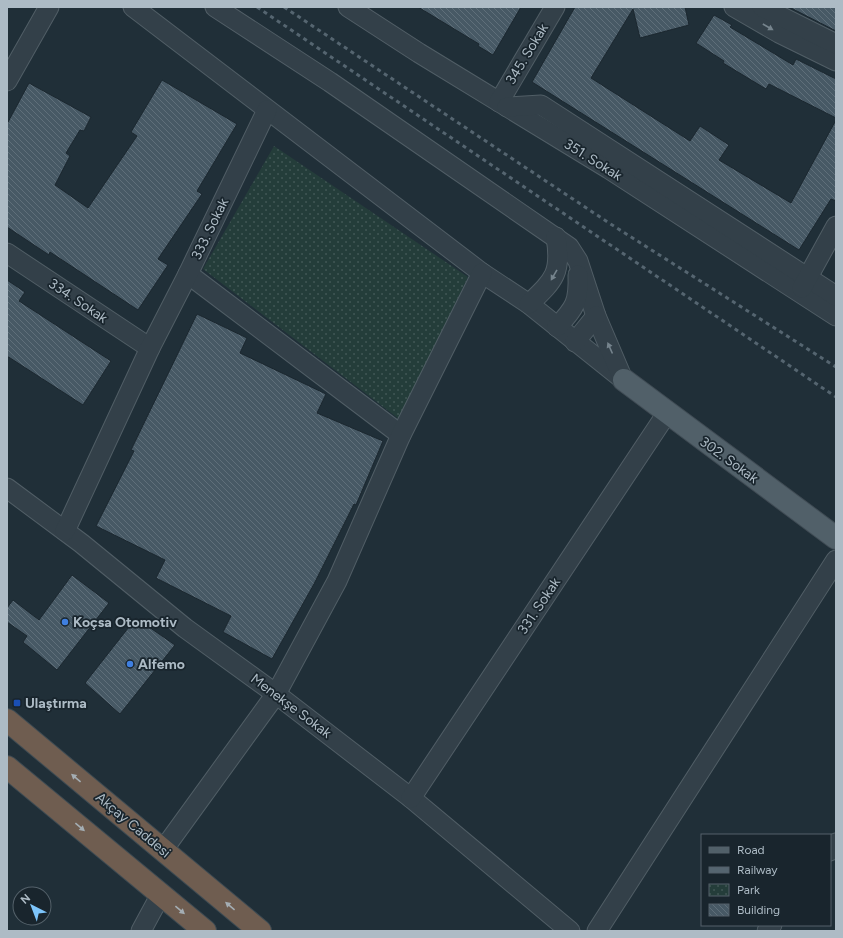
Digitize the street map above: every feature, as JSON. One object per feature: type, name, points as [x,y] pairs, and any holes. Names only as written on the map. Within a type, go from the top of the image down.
[{"type":"highway","name":"Akçay Caddesi","points":[[7,720],[260,931]]},
{"type":"highway","points":[[7,767],[205,931]]},
{"type":"main road","name":"302. Sokak","points":[[624,380],[836,538]]},
{"type":"street","points":[[7,81],[50,7]]},
{"type":"street","points":[[133,7],[482,273],[529,304],[624,380]]},
{"type":"street","points":[[215,7],[330,82],[569,247],[578,262],[596,316],[624,380]]},
{"type":"street","name":"351. Sokak","points":[[348,7],[609,169],[804,285],[836,316]]},
{"type":"street","name":"345. Sokak","points":[[503,104],[555,7]]},
{"type":"street","points":[[734,7],[779,33],[836,60]]},
{"type":"street","points":[[762,7],[836,44]]},
{"type":"street","name":"333. Sokak","points":[[65,531],[150,348],[188,274],[267,110]]},
{"type":"street","points":[[836,226],[804,285],[836,296]]},
{"type":"street","points":[[529,304],[547,286],[558,270],[559,256],[556,237]]},
{"type":"street","name":"334. Sokak","points":[[7,253],[150,348]]},
{"type":"street","points":[[557,327],[572,311],[579,294],[578,262]]},
{"type":"street","points":[[163,850],[276,694],[337,581],[401,435],[482,273]]},
{"type":"street","points":[[188,274],[401,435]]},
{"type":"street","points":[[575,342],[596,316]]},
{"type":"street","name":"331. Sokak","points":[[412,798],[667,413]]},
{"type":"street","name":"Menekşe Sokak","points":[[7,488],[65,531],[185,628],[276,694],[412,798],[570,931]]},
{"type":"street","points":[[597,931],[836,560]]},
{"type":"street","points":[[141,931],[161,894]]},
{"type":"green space","points":[[274,146],[468,277],[399,419],[203,269]]},
{"type":"building","points":[[418,7],[521,7],[493,55],[478,46],[479,44]]},
{"type":"building","points":[[575,7],[685,7],[689,25],[640,38],[633,9],[591,78],[690,141],[700,126],[729,145],[719,160],[791,203],[836,120],[836,201],[831,199],[799,250],[532,82]]},
{"type":"building","points":[[789,7],[836,7],[836,31]]},
{"type":"building","points":[[714,15],[732,25],[730,27],[793,65],[796,59],[836,79],[836,118],[769,84],[766,89],[723,63],[724,61],[696,43]]},
{"type":"building","points":[[162,80],[237,124],[197,191],[202,194],[158,259],[168,265],[138,310],[50,252],[49,255],[7,227],[7,124],[29,83],[91,117],[84,131],[80,130],[66,153],[70,156],[55,185],[88,208],[137,136],[131,132]]},
{"type":"building","points":[[7,280],[25,292],[19,301],[111,361],[83,405],[7,356]]},
{"type":"building","points":[[197,314],[247,338],[240,353],[326,394],[317,413],[383,441],[356,505],[354,504],[314,584],[272,659],[223,632],[231,616],[156,578],[165,560],[96,526],[134,451],[131,450]]},
{"type":"building","name":"Koçsa Otomotiv","points":[[72,575],[109,603],[57,670],[23,642],[27,636],[7,622],[7,608],[13,600],[39,620]]},
{"type":"building","name":"Alfemo","points":[[136,618],[175,645],[120,714],[85,683]]},
{"type":"railway","points":[[257,7],[836,397]]},
{"type":"railway","points":[[284,7],[609,223],[836,367]]},
{"type":"place","name":"Koçsa Otomotiv","points":[[65,622]]},
{"type":"place","name":"Alfemo","points":[[130,664]]},
{"type":"place","name":"Ulaştırma","points":[[17,703]]}]
